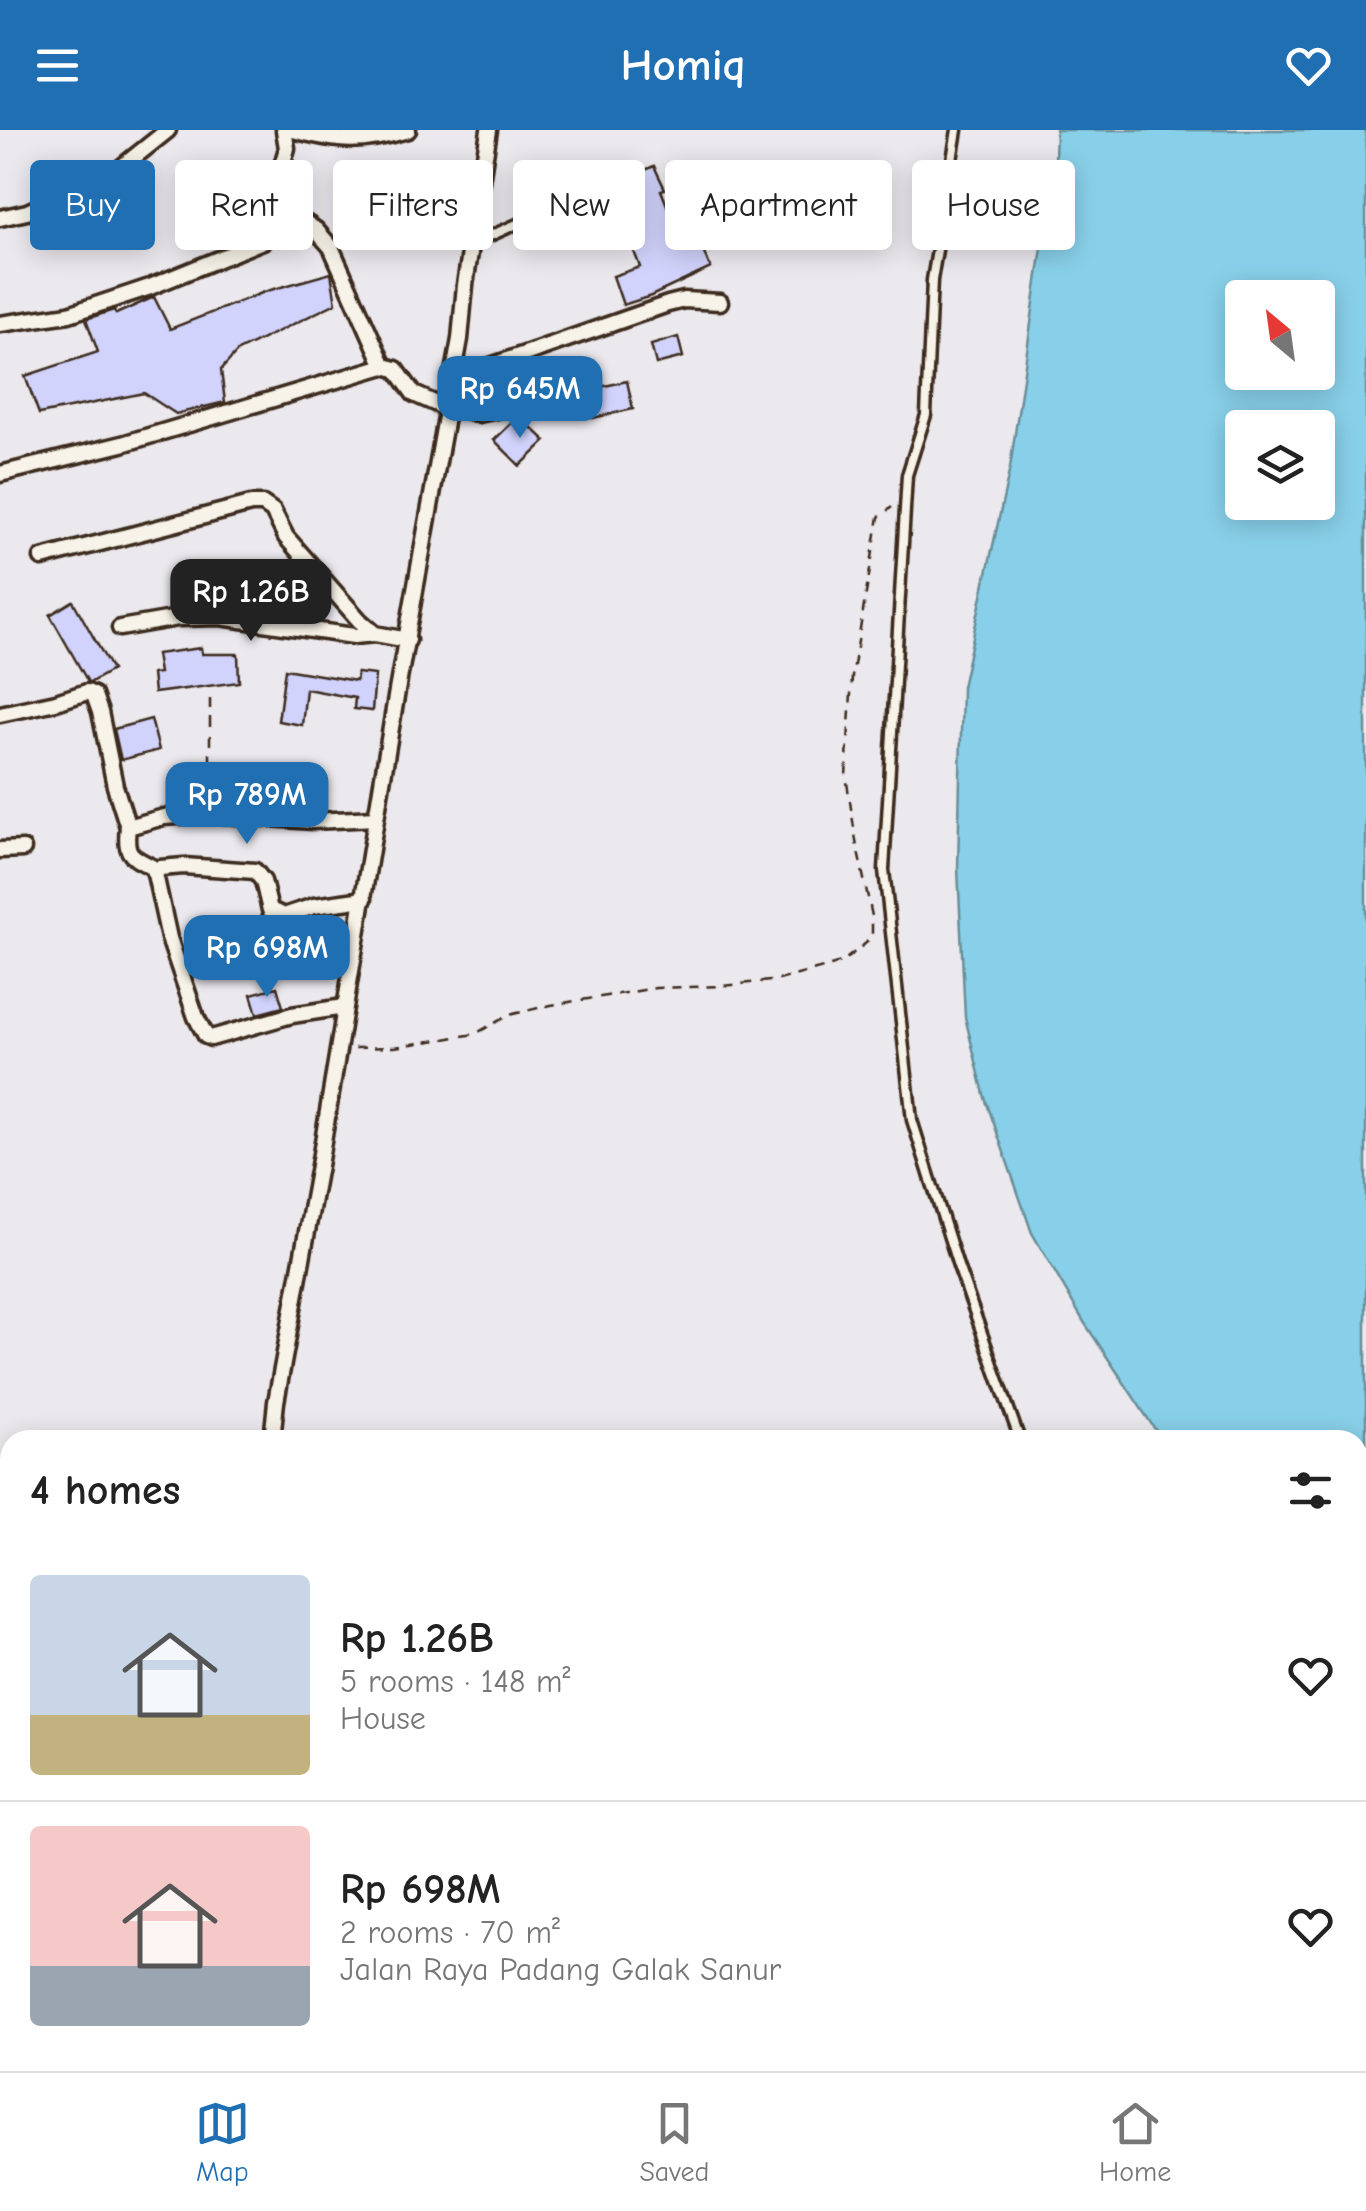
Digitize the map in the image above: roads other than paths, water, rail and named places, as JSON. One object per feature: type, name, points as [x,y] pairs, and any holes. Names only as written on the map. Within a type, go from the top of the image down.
[{"type":"street","points":[[0,218],[27,212],[118,170],[168,130]]},
{"type":"street","points":[[284,130],[284,160]]},
{"type":"street","points":[[293,130],[337,141],[408,130]]},
{"type":"street","points":[[485,160],[489,130]]},
{"type":"street","points":[[313,228],[331,247],[384,366]]},
{"type":"street","points":[[0,324],[69,314],[150,287],[241,250]]},
{"type":"street","points":[[273,1430],[448,409],[471,250]]},
{"type":"street","points":[[452,379],[668,304],[684,300],[720,302]]},
{"type":"street","points":[[0,474],[122,444],[384,366],[396,370],[414,394],[448,409]]},
{"type":"street","points":[[42,558],[264,504],[328,586],[376,634]]},
{"type":"street","points":[[120,628],[178,618],[220,617],[408,640]]},
{"type":"street","points":[[0,714],[87,692],[94,695],[128,827],[129,853],[157,870]]},
{"type":"street","points":[[128,827],[164,817],[208,814],[313,821],[376,818]]},
{"type":"street","points":[[0,850],[23,849]]},
{"type":"street","points":[[157,870],[184,866],[255,871],[263,880],[270,910],[284,916],[314,906],[364,899]]},
{"type":"street","points":[[157,870],[156,885],[169,938],[206,1036],[211,1038],[292,1015],[344,1008]]},
{"type":"lane","points":[[957,130],[932,280],[926,416],[907,475],[884,870],[912,1120],[958,1266],[1016,1430]]},
{"type":"lane","points":[[448,409],[479,417],[521,408],[544,398]]},
{"type":"water","points":[[1056,130],[1366,130],[1366,1430],[1155,1430],[1084,1322],[1032,1233],[985,1098],[965,1017],[958,868],[962,687],[1010,468],[1042,250],[1075,250],[1075,160],[1055,160]]}]
